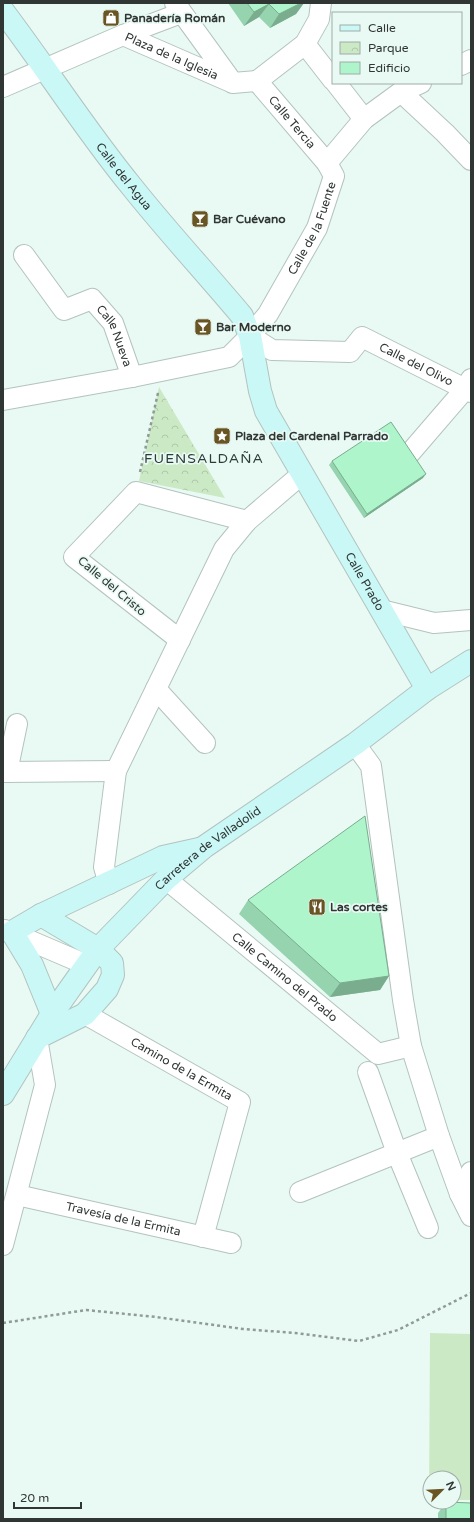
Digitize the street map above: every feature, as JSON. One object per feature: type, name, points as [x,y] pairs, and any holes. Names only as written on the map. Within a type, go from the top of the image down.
[{"type":"street","points":[[257,81],[304,44],[319,19],[321,3]]},
{"type":"street","name":"Plaza de la Iglesia","points":[[123,35],[178,8],[233,83]]},
{"type":"street","name":"Calle del Agua","points":[[3,11],[132,187],[242,316],[250,336]]},
{"type":"street","points":[[3,87],[123,35]]},
{"type":"street","name":"Plaza de la Iglesia","points":[[123,35],[233,83],[257,81]]},
{"type":"street","points":[[304,44],[332,79]]},
{"type":"street","points":[[462,64],[471,60]]},
{"type":"street","name":"Calle Tercia","points":[[257,81],[327,163]]},
{"type":"street","points":[[337,84],[364,118]]},
{"type":"street","name":"Calle de la Fuente","points":[[250,336],[268,314],[317,228],[334,176],[327,163],[364,118],[401,92],[419,84]]},
{"type":"street","points":[[401,92],[445,133],[471,160]]},
{"type":"street","name":"Calle Nueva","points":[[24,255],[64,310],[92,299],[113,323],[132,377]]},
{"type":"street","points":[[163,370],[229,358],[250,336]]},
{"type":"street","points":[[109,884],[104,867],[116,771],[224,549],[247,521],[302,474],[266,411],[260,391],[250,336]]},
{"type":"street","name":"Calle del Olivo","points":[[250,336],[272,350],[350,352],[362,337],[469,386]]},
{"type":"street","name":"Calle Nueva","points":[[3,400],[163,370]]},
{"type":"street","points":[[410,453],[469,386]]},
{"type":"street","name":"Calle Prado","points":[[302,474],[427,689]]},
{"type":"street","points":[[136,492],[247,521]]},
{"type":"street","name":"Calle del Cristo","points":[[136,492],[74,557],[180,640]]},
{"type":"street","points":[[381,610],[434,623],[471,620]]},
{"type":"street","name":"Carretera de Valladolid","points":[[3,1094],[52,1014],[93,957],[166,879],[204,848],[355,744],[427,689],[471,661]]},
{"type":"street","points":[[156,689],[205,743]]},
{"type":"street","points":[[17,724],[5,772],[116,771]]},
{"type":"street","points":[[355,744],[372,766],[403,1000],[411,1046],[439,1136],[460,1194],[471,1216]]},
{"type":"street","points":[[7,931],[109,884],[163,857],[204,848]]},
{"type":"street","name":"Calle Camino del Prado","points":[[166,879],[378,1054],[411,1046]]},
{"type":"street","points":[[41,915],[93,957]]},
{"type":"street","points":[[3,1245],[45,1085],[37,1038],[85,1014],[107,989],[113,975],[112,963],[7,931]]},
{"type":"street","points":[[7,931],[32,966],[52,1014]]},
{"type":"street","name":"Camino de la Ermita","points":[[85,1014],[240,1102],[203,1237]]},
{"type":"street","points":[[368,1072],[397,1153],[428,1228]]},
{"type":"street","points":[[300,1192],[439,1136]]},
{"type":"street","points":[[460,1194],[471,1172]]},
{"type":"street","name":"Travesía de la Ermita","points":[[17,1195],[231,1243]]},
{"type":"path","points":[[136,492],[163,370]]},
{"type":"path","points":[[3,1323],[86,1310],[359,1341],[398,1330],[471,1293]]},
{"type":"green space","points":[[159,387],[225,498],[139,481]]},
{"type":"green space","points":[[430,1333],[471,1334],[471,1500],[462,1500],[462,1470],[429,1470]]},
{"type":"building","points":[[247,3],[301,3],[279,14],[269,4],[254,12]]},
{"type":"building","points":[[391,422],[426,474],[367,514],[332,461]]},
{"type":"building","points":[[365,816],[389,976],[340,983],[248,900]]},
{"type":"building","points":[[462,1503],[471,1503],[471,1519],[446,1519],[446,1510],[462,1510]]},
{"type":"place","name":"Panadería Román","points":[[111,18]]},
{"type":"place","name":"Bar Cuévano","points":[[200,219]]},
{"type":"place","name":"Bar Moderno","points":[[203,327]]},
{"type":"place","name":"Plaza del Cardenal Parrado","points":[[222,436]]},
{"type":"place","name":"Las cortes","points":[[317,907]]},
{"type":"district","name":"FUENSALDAÑA","points":[[204,458]]}]
